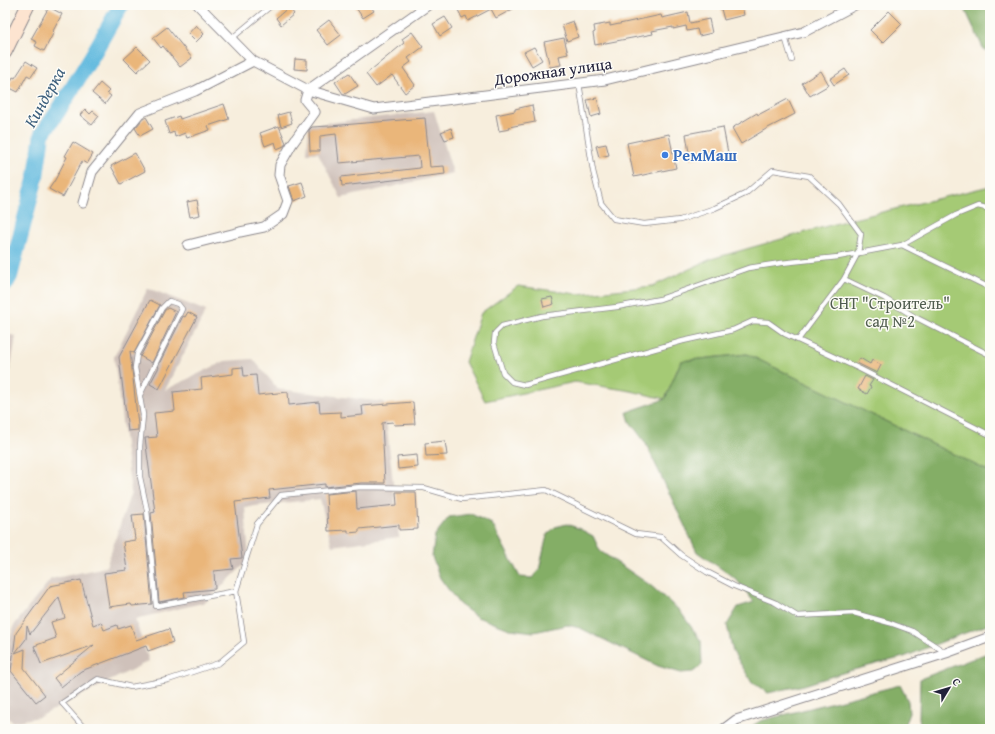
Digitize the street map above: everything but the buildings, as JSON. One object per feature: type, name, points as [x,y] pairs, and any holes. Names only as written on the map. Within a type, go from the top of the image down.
[{"type":"street","points":[[5,52],[28,5]]},
{"type":"street","name":"Дорожная улица","points":[[198,5],[253,61],[308,90],[374,109],[605,80],[804,32],[853,6]]},
{"type":"street","points":[[188,245],[264,227],[283,214],[288,201],[279,175],[280,165],[315,112],[305,100],[308,90],[428,5]]},
{"type":"street","points":[[83,203],[92,172],[140,113],[195,91],[253,61]]},
{"type":"street","points":[[724,729],[736,720],[990,638]]},
{"type":"lane","points":[[231,39],[272,5]]},
{"type":"lane","points":[[785,37],[792,60]]},
{"type":"lane","points":[[579,83],[593,171],[599,197],[601,203],[614,220],[644,224],[680,220],[715,208],[745,194],[773,170],[809,176],[839,204],[861,234],[858,253],[844,279],[798,340]]},
{"type":"lane","points":[[990,209],[978,206],[961,213],[902,245],[838,256],[748,268],[660,299],[617,307],[542,316],[502,326],[494,333],[494,343],[503,373],[512,382],[525,385],[683,341],[733,330],[753,321],[768,322],[785,334],[860,369],[990,435]]},
{"type":"lane","points":[[902,245],[990,288]]},
{"type":"lane","points":[[844,279],[884,298],[915,317],[990,355]]},
{"type":"lane","points":[[140,395],[182,309],[178,304],[169,301],[162,308],[137,354],[135,368],[143,415],[140,446],[140,477],[147,510],[156,606],[236,591]]},
{"type":"lane","points":[[85,729],[62,703],[98,679],[131,687],[168,680],[218,663],[244,642],[236,591],[257,524],[281,495],[361,487],[424,488],[462,499],[546,490],[636,534],[661,537],[680,555],[707,572],[734,586],[776,603],[797,616],[854,613],[912,631],[946,653]]},
{"type":"shaded area","points":[[434,111],[453,173],[341,198],[318,153],[307,153],[309,125]]},
{"type":"shaded area","points":[[148,288],[206,311],[165,390],[225,361],[253,359],[278,389],[384,402],[399,537],[332,546],[320,499],[245,507],[249,560],[206,602],[135,619],[149,661],[39,717],[13,722],[5,716],[5,661],[13,627],[51,579],[106,567],[131,492],[114,357]]},
{"type":"shaded area","points":[[5,334],[16,336],[5,402]]},
{"type":"green space","points":[[963,5],[990,5],[990,50],[984,50]]},
{"type":"green space","name":"СНТ \"Строитель\" сад №2","points":[[990,186],[990,472],[747,354],[681,361],[665,399],[631,391],[575,382],[485,401],[465,362],[481,313],[518,286],[577,294],[653,286],[711,259],[845,221]]},
{"type":"green space","points":[[747,354],[990,472],[990,624],[904,657],[849,671],[804,685],[768,693],[752,682],[733,652],[727,625],[738,607],[754,602],[736,579],[697,552],[645,442],[630,422],[627,412],[665,399],[681,361]]},
{"type":"green space","points":[[471,514],[492,524],[520,577],[532,578],[539,570],[547,535],[555,527],[567,524],[593,536],[600,551],[650,585],[680,611],[701,641],[702,665],[693,672],[681,673],[658,666],[580,628],[567,625],[534,632],[510,629],[477,617],[459,604],[440,578],[432,557],[435,535],[449,517]]},
{"type":"green space","points":[[990,652],[990,729],[921,729],[919,718],[920,679]]},
{"type":"green space","points":[[900,685],[908,701],[909,713],[903,729],[747,729],[760,721]]},
{"type":"waterway","name":"Киндерка","points":[[5,285],[10,276],[36,176],[42,134],[57,113],[92,56],[121,5]]},
{"type":"place","name":"РемМаш","points":[[665,155]]}]
